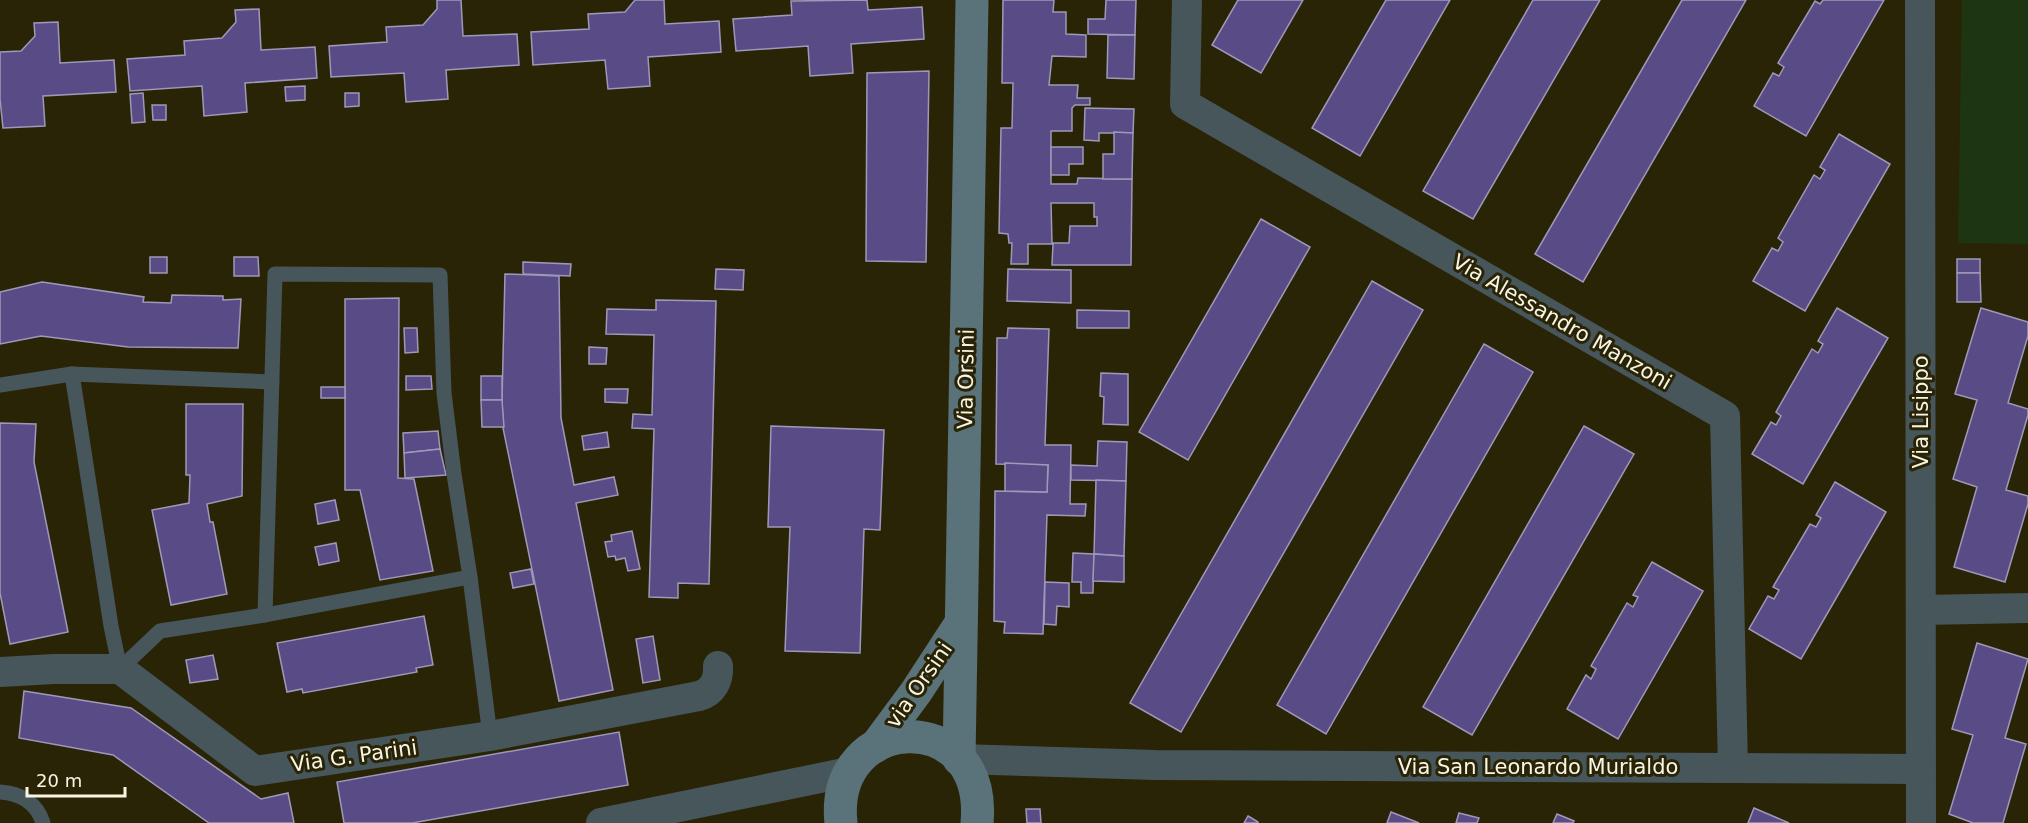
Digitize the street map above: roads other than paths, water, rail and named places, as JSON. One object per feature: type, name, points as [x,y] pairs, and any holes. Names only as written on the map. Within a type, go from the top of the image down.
[{"type":"main road","name":"Via Orsini","points":[[959,759],[972,0]]},
{"type":"main road","name":"via Orsini","points":[[876,746],[916,692],[961,623]]},
{"type":"main road","points":[[841,823],[839,808],[842,789],[849,772],[861,757],[876,746],[893,739],[911,736],[930,738],[946,746],[959,759],[969,773],[976,790],[977,823]]},
{"type":"street","name":"Via Alessandro Manzoni","points":[[1186,0],[1185,104],[1725,416],[1733,768]]},
{"type":"street","name":"Via Lisippo","points":[[1920,0],[1921,823]]},
{"type":"street","points":[[1921,610],[2028,608]]},
{"type":"street","name":"Via G. Parini","points":[[120,669],[255,771],[490,736],[699,696],[706,694],[716,683],[719,674],[718,666]]},
{"type":"street","points":[[0,672],[120,669]]},
{"type":"street","name":"Via San Leonardo Murialdo","points":[[959,759],[1155,765],[1921,769]]},
{"type":"street","points":[[602,823],[849,772]]},
{"type":"street","points":[[631,818],[672,823]]},
{"type":"lane","points":[[265,615],[275,274],[440,275],[444,393],[490,736]]},
{"type":"lane","points":[[72,374],[111,626],[120,669]]},
{"type":"lane","points":[[0,385],[72,374],[272,382]]},
{"type":"lane","points":[[120,669],[160,631],[265,615],[470,578]]},
{"type":"lane","points":[[0,792],[10,792],[24,798],[34,806],[43,823]]}]
